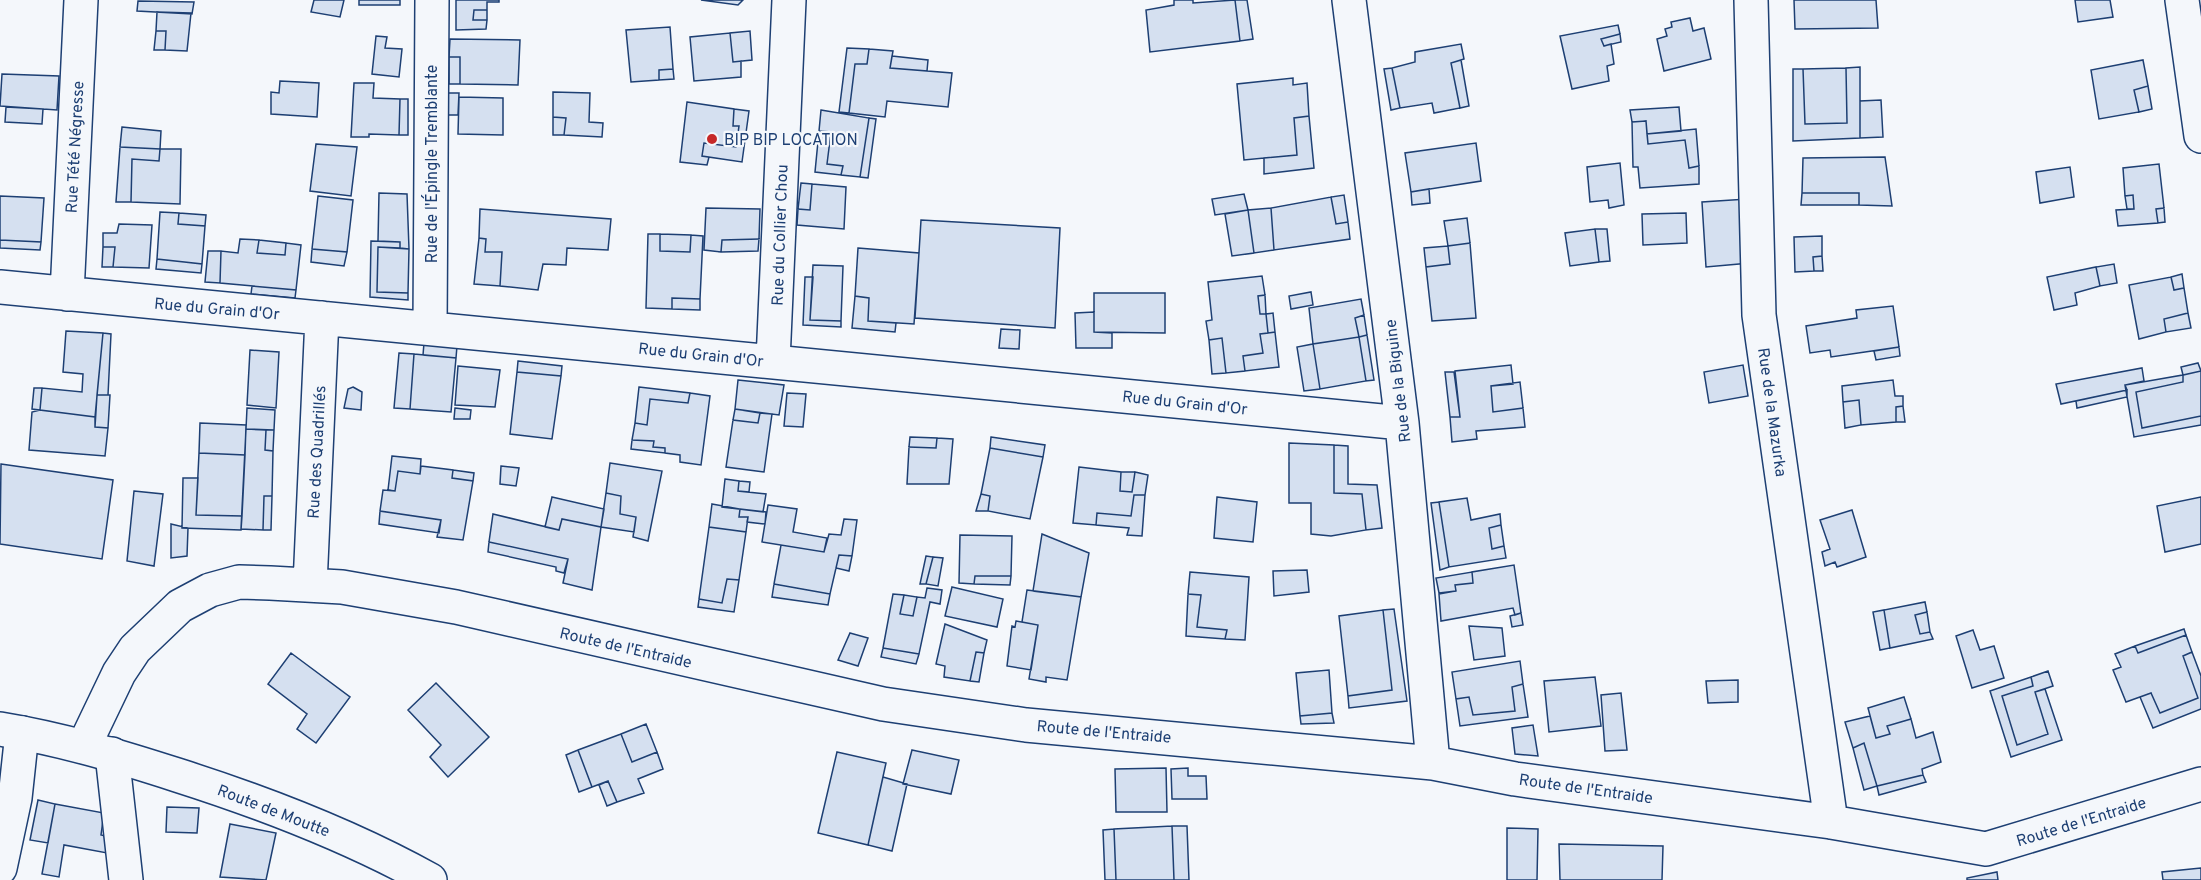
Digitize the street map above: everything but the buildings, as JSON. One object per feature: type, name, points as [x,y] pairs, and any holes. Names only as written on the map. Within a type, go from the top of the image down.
[{"type":"street","name":"Rue Tété Négresse","points":[[67,294],[81,0]]},
{"type":"street","name":"Rue de l'Épingle Tremblante","points":[[430,328],[432,0]]},
{"type":"street","name":"Rue du Collier Chou","points":[[773,362],[789,0]]},
{"type":"street","name":"Rue de la Biguine","points":[[1349,0],[1402,423],[1433,763]]},
{"type":"street","name":"Rue de la Mazurka","points":[[1751,0],[1759,315],[1831,822]]},
{"type":"street","points":[[2182,0],[2201,136]]},
{"type":"street","name":"Rue du Grain d'Or","points":[[0,287],[1402,423]]},
{"type":"street","name":"Rue des Quadrillés","points":[[310,585],[322,318]]},
{"type":"street","name":"Route de l'Entraide","points":[[98,750],[119,673],[135,649],[180,606],[210,590],[239,582],[342,587],[456,607],[882,704],[1026,725],[1433,763],[1515,778],[1831,822],[1986,849],[2201,784]]},
{"type":"street","points":[[0,868],[15,798],[11,731]]},
{"type":"street","name":"Route de Moutte","points":[[11,731],[98,750],[257,801],[311,822],[430,880]]},
{"type":"street","points":[[98,750],[126,880]]},
{"type":"place","name":"BIP BIP LOCATION","points":[[712,139]]}]
